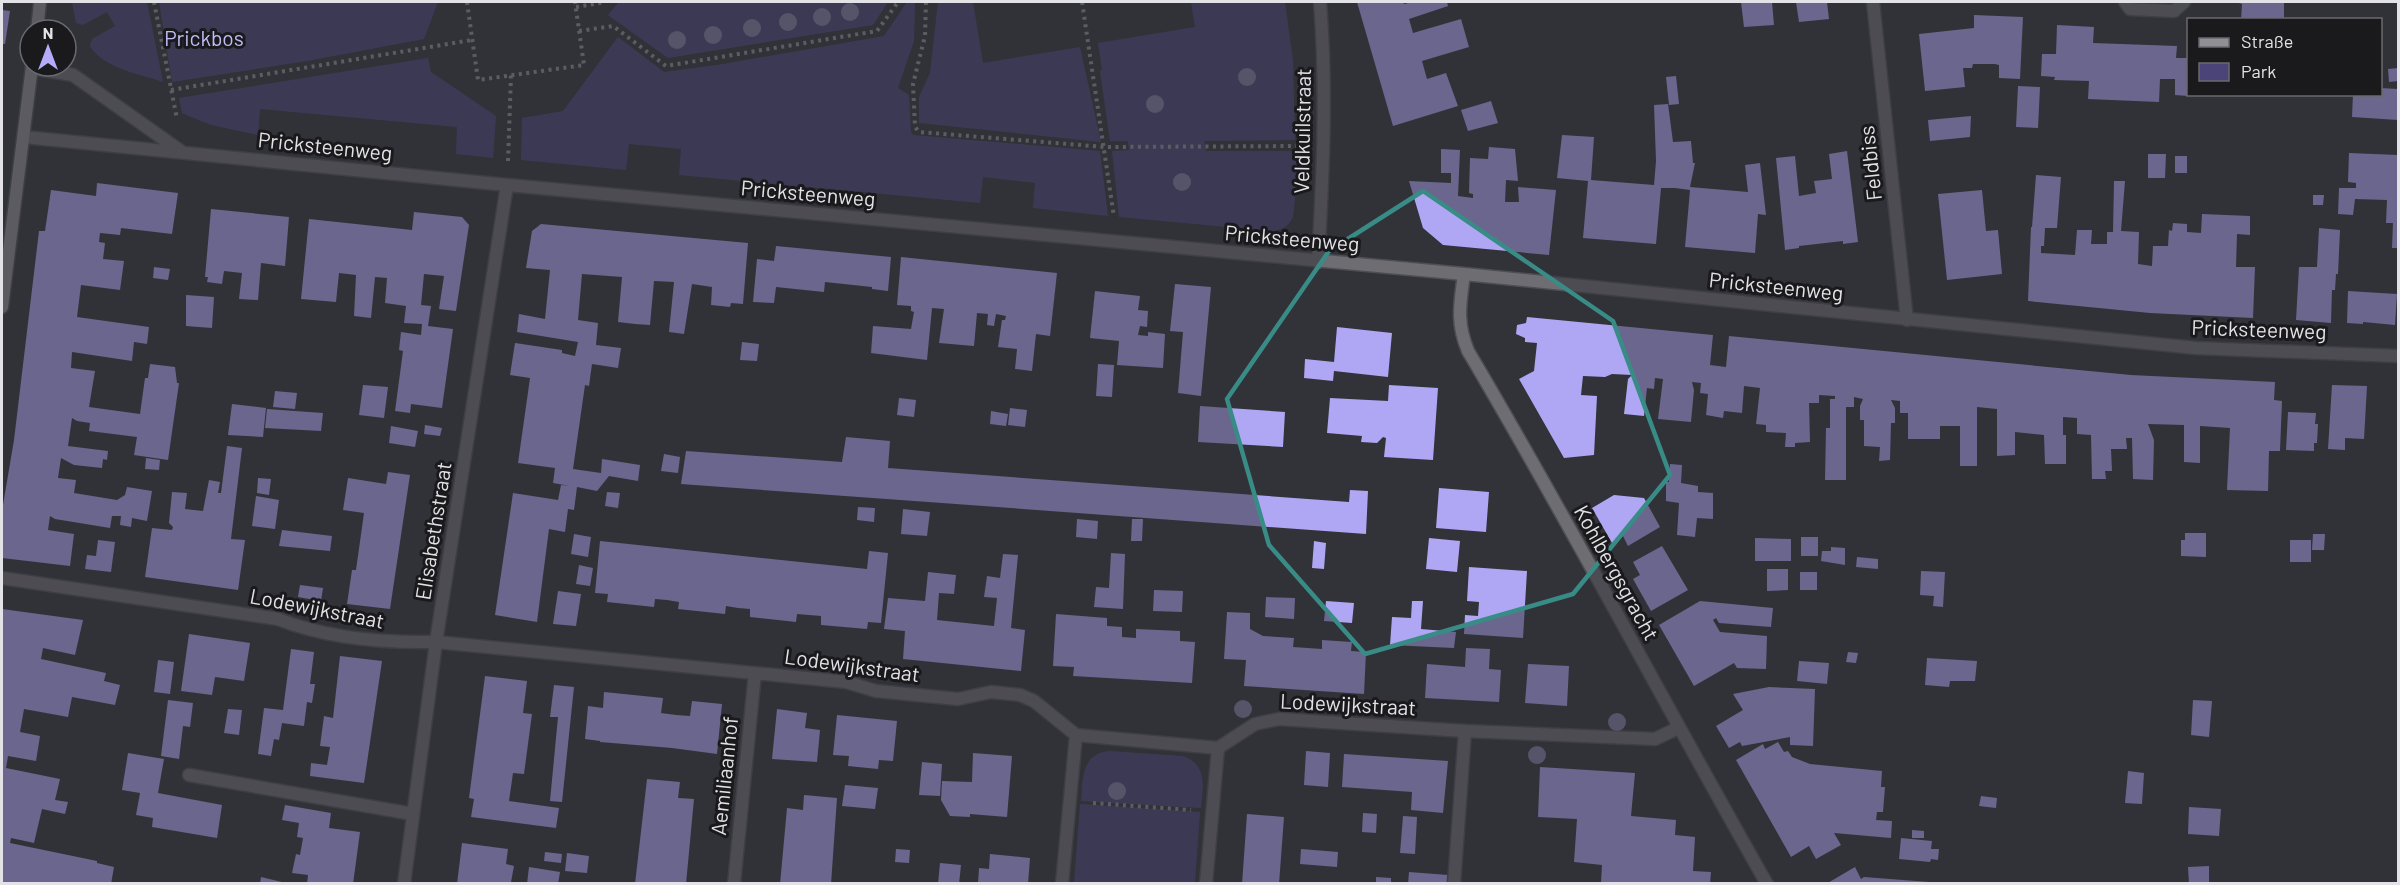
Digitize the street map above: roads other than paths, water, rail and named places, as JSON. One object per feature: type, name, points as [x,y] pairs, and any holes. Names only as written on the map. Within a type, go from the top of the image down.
[{"type":"street","points":[[38,18],[40,2]]},
{"type":"street","name":"Veldkuilstraat","points":[[1317,262],[1324,148],[1324,66],[1320,2]]},
{"type":"street","name":"Feldbiss","points":[[1873,2],[1908,320]]},
{"type":"street","points":[[2125,2],[2130,9],[2174,11],[2184,2]]},
{"type":"street","points":[[2,307],[5,257],[31,78]]},
{"type":"street","name":"Pricksteenweg","points":[[77,78],[183,152]]},
{"type":"street","name":"Pricksteenweg","points":[[24,137],[507,185],[1464,274],[2196,348],[2398,356]]},
{"type":"street","name":"Elisabethstraat","points":[[404,884],[436,642],[507,185]]},
{"type":"street","name":"Kohlbergsgracht","points":[[1464,274],[1459,317],[1461,334],[1468,351],[1526,449],[1678,728],[1767,884]]},
{"type":"street","name":"Lodewijkstraat","points":[[2,578],[278,619],[307,630],[382,642],[436,642],[846,682],[876,691],[958,699],[991,692],[1020,695],[1034,701],[1076,735]]},
{"type":"street","name":"Aemiliaanhof","points":[[734,884],[755,673]]},
{"type":"street","name":"Lodewijkstraat","points":[[1218,748],[1255,724],[1279,719],[1655,740],[1678,728]]},
{"type":"street","points":[[1454,884],[1465,731]]},
{"type":"street","points":[[1062,884],[1076,735],[1218,748],[1206,884]]},
{"type":"street","points":[[189,776],[413,814]]},
{"type":"park label","name":"Prickbos","points":[[204,39]]}]
